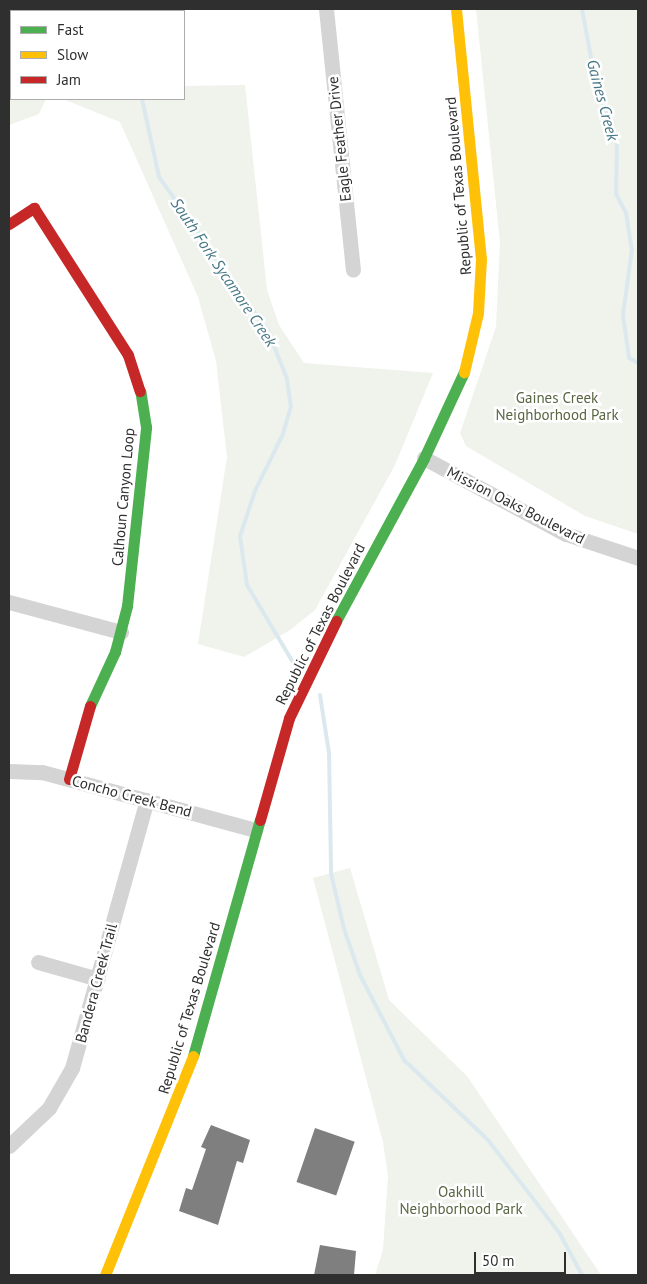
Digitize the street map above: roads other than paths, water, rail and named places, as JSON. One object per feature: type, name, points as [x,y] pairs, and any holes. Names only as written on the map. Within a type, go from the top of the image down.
[{"type":"street","name":"Eagle Feather Drive","points":[[326,9],[353,270]]},
{"type":"street","name":"Republic of Texas Boulevard","points":[[104,1275],[156,1155],[193,1055],[255,830],[301,688],[424,458],[463,378],[480,295],[480,239],[456,9]]},
{"type":"street","name":"Calhoun Canyon Loop","points":[[9,224],[34,208],[119,338],[140,390],[146,448],[121,632],[87,712],[69,779]]},
{"type":"street","name":"Mission Oaks Boulevard","points":[[424,458],[566,534],[638,558]]},
{"type":"street","points":[[9,602],[121,632]]},
{"type":"street","name":"Concho Creek Bend","points":[[9,771],[42,772],[255,830]]},
{"type":"street","name":"Bandera Creek Trail","points":[[9,1146],[39,1120],[65,1082],[98,978],[147,800]]},
{"type":"street","points":[[38,962],[98,978]]},
{"type":"waterway","name":"Gaines Creek","points":[[582,9],[595,79],[617,141],[616,194],[626,213],[632,249],[623,315],[629,358],[638,363]]},
{"type":"waterway","name":"South Fork Sycamore Creek","points":[[142,100],[159,177],[268,331],[287,379],[291,406],[283,434],[255,491],[240,536],[247,585],[295,666]]},
{"type":"waterway","name":"South Fork Sycamore Creek","points":[[320,695],[329,753],[331,873],[344,929],[360,975],[404,1060],[488,1140],[560,1234],[582,1275]]},
{"type":"park label","name":"Gaines Creek Neighborhood Park","points":[[557,406]]},
{"type":"park label","name":"Oakhill Neighborhood Park","points":[[461,1200]]}]
